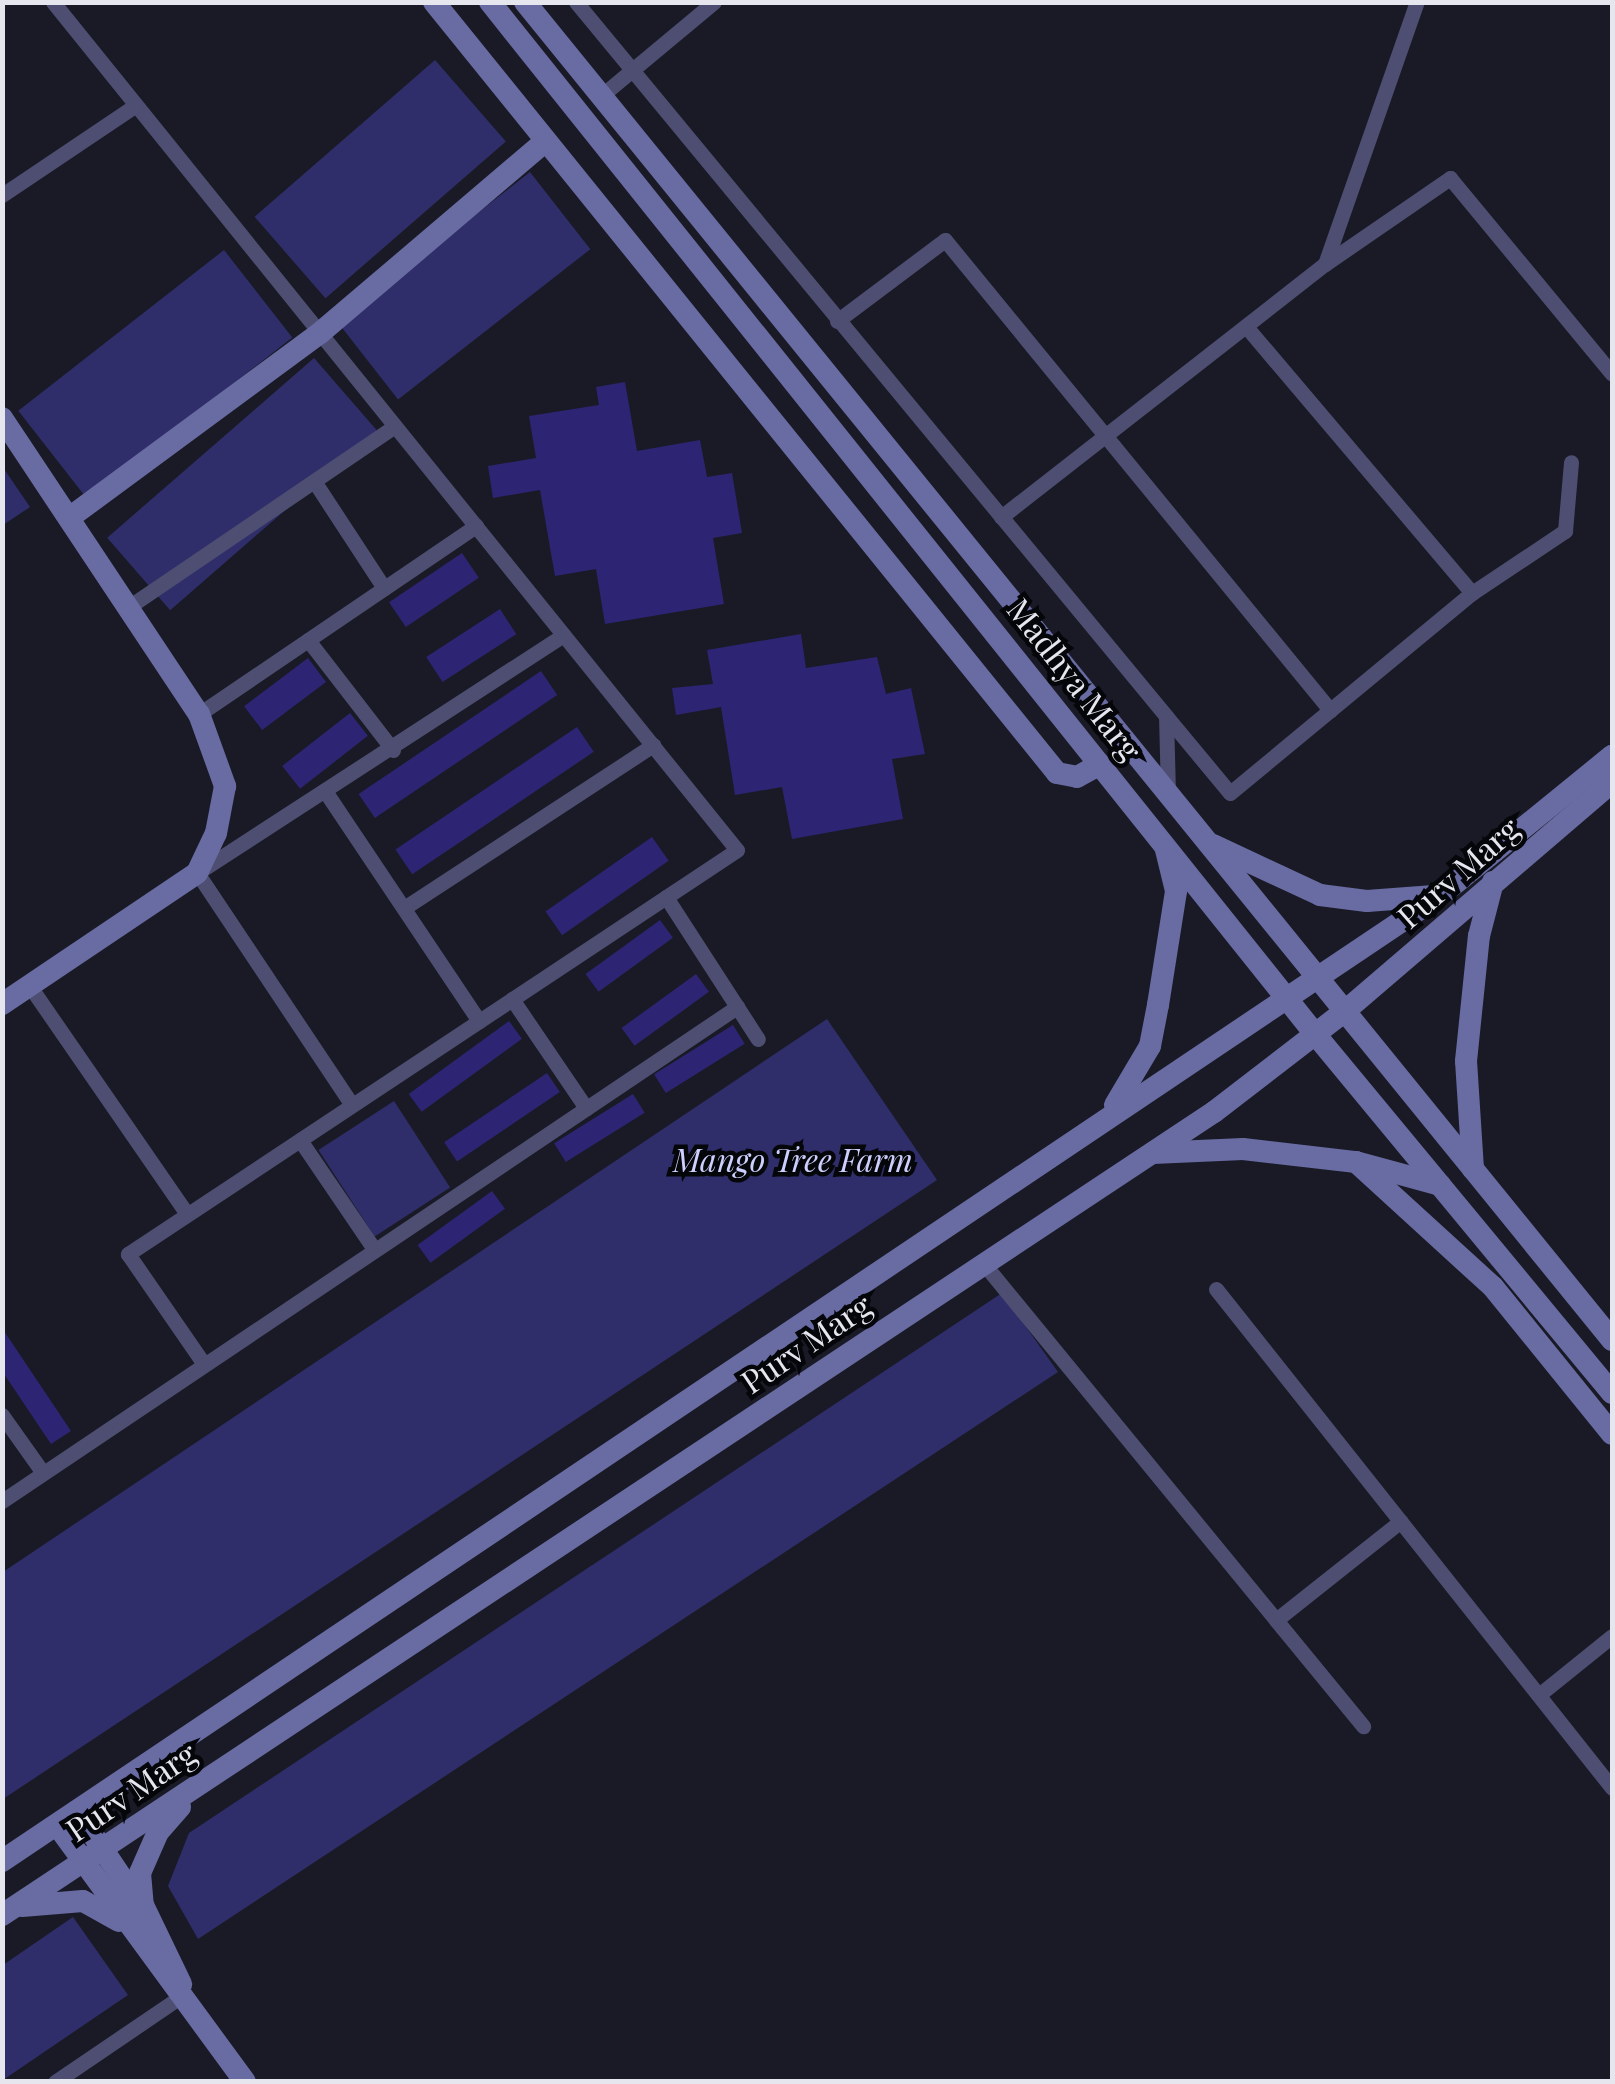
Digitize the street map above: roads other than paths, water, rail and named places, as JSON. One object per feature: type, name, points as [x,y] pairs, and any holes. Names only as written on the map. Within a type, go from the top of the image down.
[{"type":"main road","points":[[434,2],[543,144],[1057,772],[1077,777],[1100,764]]},
{"type":"main road","name":"Madhya Marg","points":[[490,2],[1164,840],[1315,1034],[1612,1393]]},
{"type":"main road","name":"Madhya Marg","points":[[525,2],[1612,1340]]},
{"type":"main road","points":[[68,518],[320,332],[543,144]]},
{"type":"main road","points":[[2,418],[199,714],[225,786],[216,833],[197,873],[2,1004]]},
{"type":"main road","name":"Purv Marg","points":[[2,1861],[1442,894],[1612,756]]},
{"type":"main road","name":"Purv Marg","points":[[9,1911],[1152,1153],[1345,1011],[1612,782]]},
{"type":"main road","points":[[1201,838],[1320,895],[1367,900],[1442,894]]},
{"type":"main road","points":[[1100,1123],[1134,1080],[1150,1046],[1174,924],[1176,891],[1164,840]]},
{"type":"main road","points":[[1474,1169],[1466,1061],[1479,936],[1492,882]]},
{"type":"main road","points":[[1152,1153],[1243,1149],[1356,1162],[1440,1185]]},
{"type":"main road","points":[[1356,1162],[1493,1287],[1612,1434]]},
{"type":"main road","points":[[146,1931],[140,1873],[158,1832],[198,1785]]},
{"type":"main road","points":[[77,1811],[103,1849],[180,1997],[245,2082]]},
{"type":"main road","points":[[57,1824],[82,1863],[146,1931]]},
{"type":"main road","points":[[9,1911],[82,1901],[146,1931]]},
{"type":"street","points":[[53,2],[738,850],[128,1254],[204,1364]]},
{"type":"street","points":[[576,2],[1230,793],[1472,593],[1565,532],[1571,462]]},
{"type":"street","points":[[1325,264],[1417,2]]},
{"type":"street","points":[[600,96],[713,3]]},
{"type":"street","points":[[2,195],[136,105]]},
{"type":"street","points":[[1001,518],[1249,330],[1325,264],[1450,178],[1612,374]]},
{"type":"street","points":[[837,321],[946,240],[1103,440],[1330,710]]},
{"type":"street","points":[[1249,330],[1472,593]]},
{"type":"street","points":[[130,606],[395,426]]},
{"type":"street","points":[[314,481],[384,588]]},
{"type":"street","points":[[199,714],[476,526]]},
{"type":"street","points":[[352,1105],[197,873],[564,635]]},
{"type":"street","points":[[308,640],[392,750]]},
{"type":"street","points":[[1166,716],[1168,793]]},
{"type":"street","points":[[404,908],[653,745]]},
{"type":"street","points":[[325,791],[479,1021]]},
{"type":"street","points":[[666,897],[758,1039]]},
{"type":"street","points":[[29,985],[187,1214]]},
{"type":"street","points":[[512,999],[586,1108]]},
{"type":"street","points":[[2,1501],[737,1007]]},
{"type":"street","points":[[300,1140],[374,1249]]},
{"type":"street","points":[[984,1264],[1363,1726]]},
{"type":"street","points":[[1216,1289],[1612,1788]]},
{"type":"street","points":[[2,1415],[44,1473]]},
{"type":"street","points":[[1276,1620],[1401,1521]]},
{"type":"street","points":[[1540,1694],[1612,1636]]},
{"type":"street","points":[[55,2082],[180,1997]]},
{"type":"park label","name":"Mango Tree Farm","points":[[793,1159]]}]
